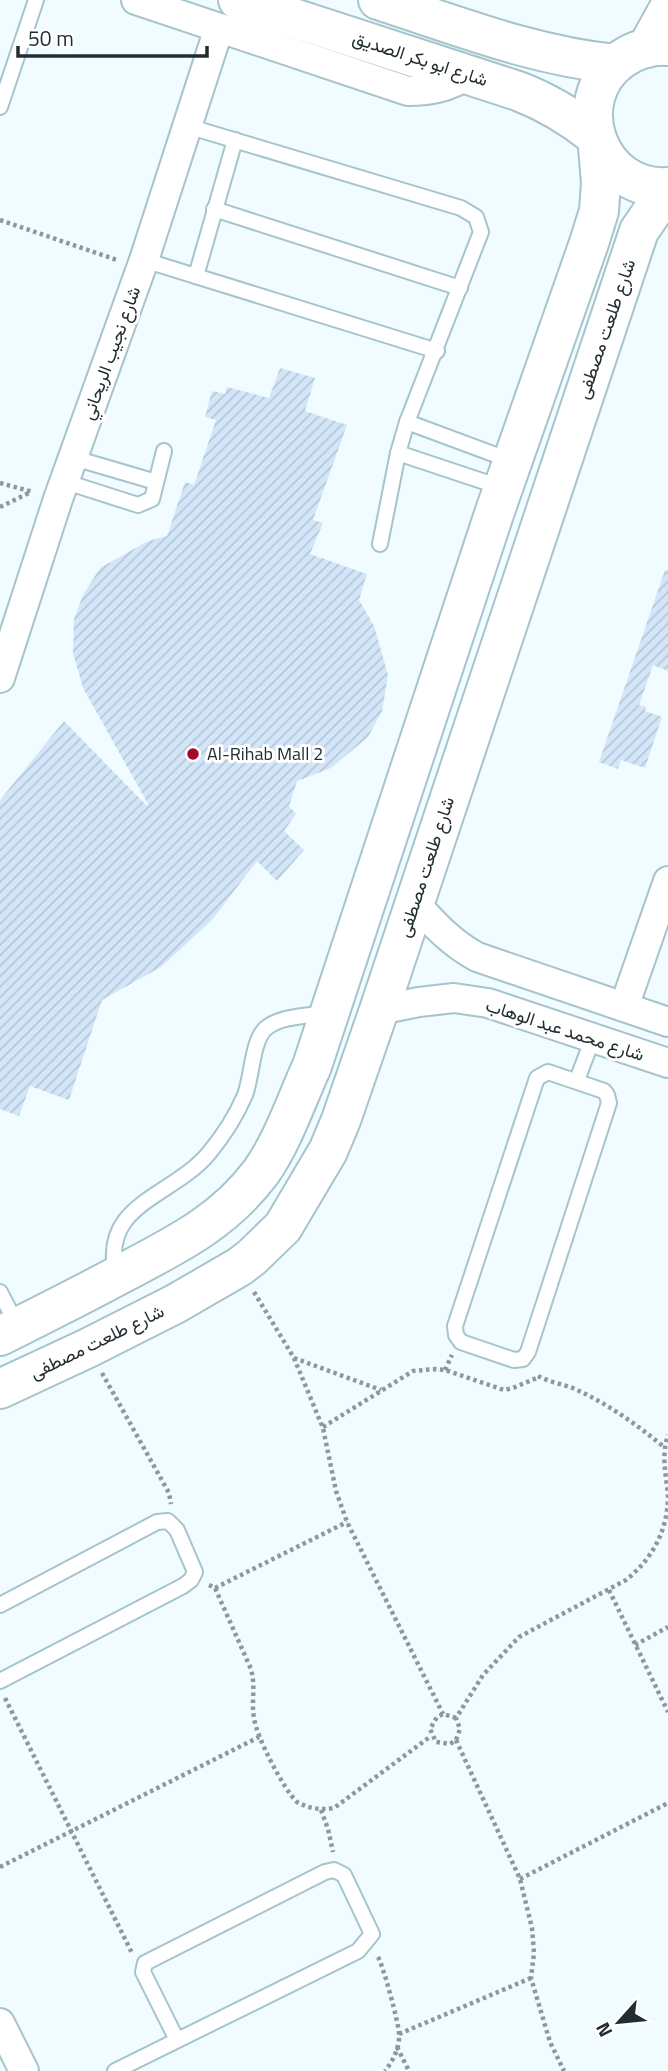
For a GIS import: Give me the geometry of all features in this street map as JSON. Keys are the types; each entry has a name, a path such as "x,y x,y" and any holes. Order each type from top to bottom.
{"street":[{"path":"136,0 229,14"},
{"path":"378,0 530,49 586,61 643,53"},
{"path":"9,1332 182,1243 221,1216 262,1170 289,1119 331,1012 508,475 575,289 599,212 601,183 592,116 594,97 602,79 643,53 668,10"},
{"name":"شارع ابو بكر الصديق","path":"229,14 468,75 546,102 571,117 596,141 609,163 623,176 641,184 668,187"},
{"name":"شارع نجيب الريحاني","path":"0,678 57,482 143,264 187,126 229,14"},
{"name":"شارع طلعت مصطفى","path":"0,1389 175,1304 239,1267 283,1227 328,1151 379,1010 639,231 656,206 668,195"},
{"path":"624,1007 668,881"},
{"path":"414,902 445,936 477,957 668,1022"},
{"name":"شارع محمد عبد الوهاب","path":"379,1010 454,998 488,1003 668,1063"},
{"path":"74,1299 92,1346"},
{"path":"0,2023 24,2071"}],"lane":[{"path":"0,107 36,0"},
{"path":"187,126 461,208 475,217 481,232 407,422 380,544"},
{"path":"197,276 235,140"},
{"path":"214,209 460,288"},
{"path":"143,264 197,276 436,351"},
{"path":"407,422 508,475"},
{"path":"57,482 138,505 152,499 164,451"},
{"path":"398,453 508,475"},
{"path":"57,482 156,482"},
{"path":"117,1277 113,1255 123,1221 140,1204 183,1179 204,1160 221,1139 246,1092 261,1033 275,1023 331,1012"},
{"path":"577,1080 593,1038"},
{"path":"548,1072 577,1080 604,1091 609,1102 528,1352 523,1359 514,1360 461,1342 456,1335 455,1326 537,1078 548,1072"},
{"path":"0,1292 9,1332"},
{"path":"0,1605 157,1522 168,1521 177,1530 195,1572 191,1580 160,1599 0,1681"},
{"path":"115,2071 358,1951 372,1934 344,1875 334,1870 325,1872 145,1963 143,1972 177,2040"}],"path":[{"path":"0,220 143,264"},
{"path":"0,483 57,482"},
{"path":"0,507 57,482"},
{"path":"239,1267 294,1358 323,1428 334,1480 347,1522 443,1714 456,1718"},
{"path":"92,1346 169,1493 171,1509 168,1521"},
{"path":"294,1358 382,1390"},
{"path":"323,1428 413,1371 445,1370 504,1390 538,1377 573,1388 636,1423 664,1447"},
{"path":"456,1718 483,1675 519,1637 626,1580 642,1568 654,1552 667,1514 664,1447 668,1435"},
{"path":"347,1522 215,1588 251,1668 254,1682 253,1712 259,1737 293,1798 308,1808 321,1810 334,1808 432,1736"},
{"path":"609,1590 668,1713"},
{"path":"635,1645 668,1627"},
{"path":"0,1688 126,1946 135,1958 145,1963"},
{"path":"443,1714 432,1722 430,1729 432,1736 443,1744 456,1740 460,1729 456,1718"},
{"path":"0,1867 259,1737"},
{"path":"456,1740 520,1879 533,1928 531,1978 550,2042 564,2071"},
{"path":"520,1879 668,1803"},
{"path":"321,1810 328,1829 334,1870"},
{"path":"366,1943 382,1964 399,2034 394,2060 385,2071"},
{"path":"399,2034 531,1978"},
{"path":"397,2047 410,2071"}],"building":[{"name":"Al-Rihab Mall 2","path":"280,368 315,378 305,411 347,425 313,520 323,523 310,554 367,574 359,600 374,626 388,675 382,711 368,737 331,768 297,781 289,806 296,814 284,831 304,850 277,881 257,861 212,920 161,967 102,1000 69,1100 30,1086 19,1116 0,1109 0,800 64,721 147,806 83,688 73,653 74,619 83,595 100,568 148,541 167,536 185,482 194,485 216,420 205,417 212,391 225,394 227,387 269,398"},
{"path":"665,570 668,571 668,671 653,665 639,705 646,707 645,711 662,717 645,768 621,760 618,769 599,762"}],"place":[{"name":"Al-Rihab Mall 2","path":"193,754"}]}
